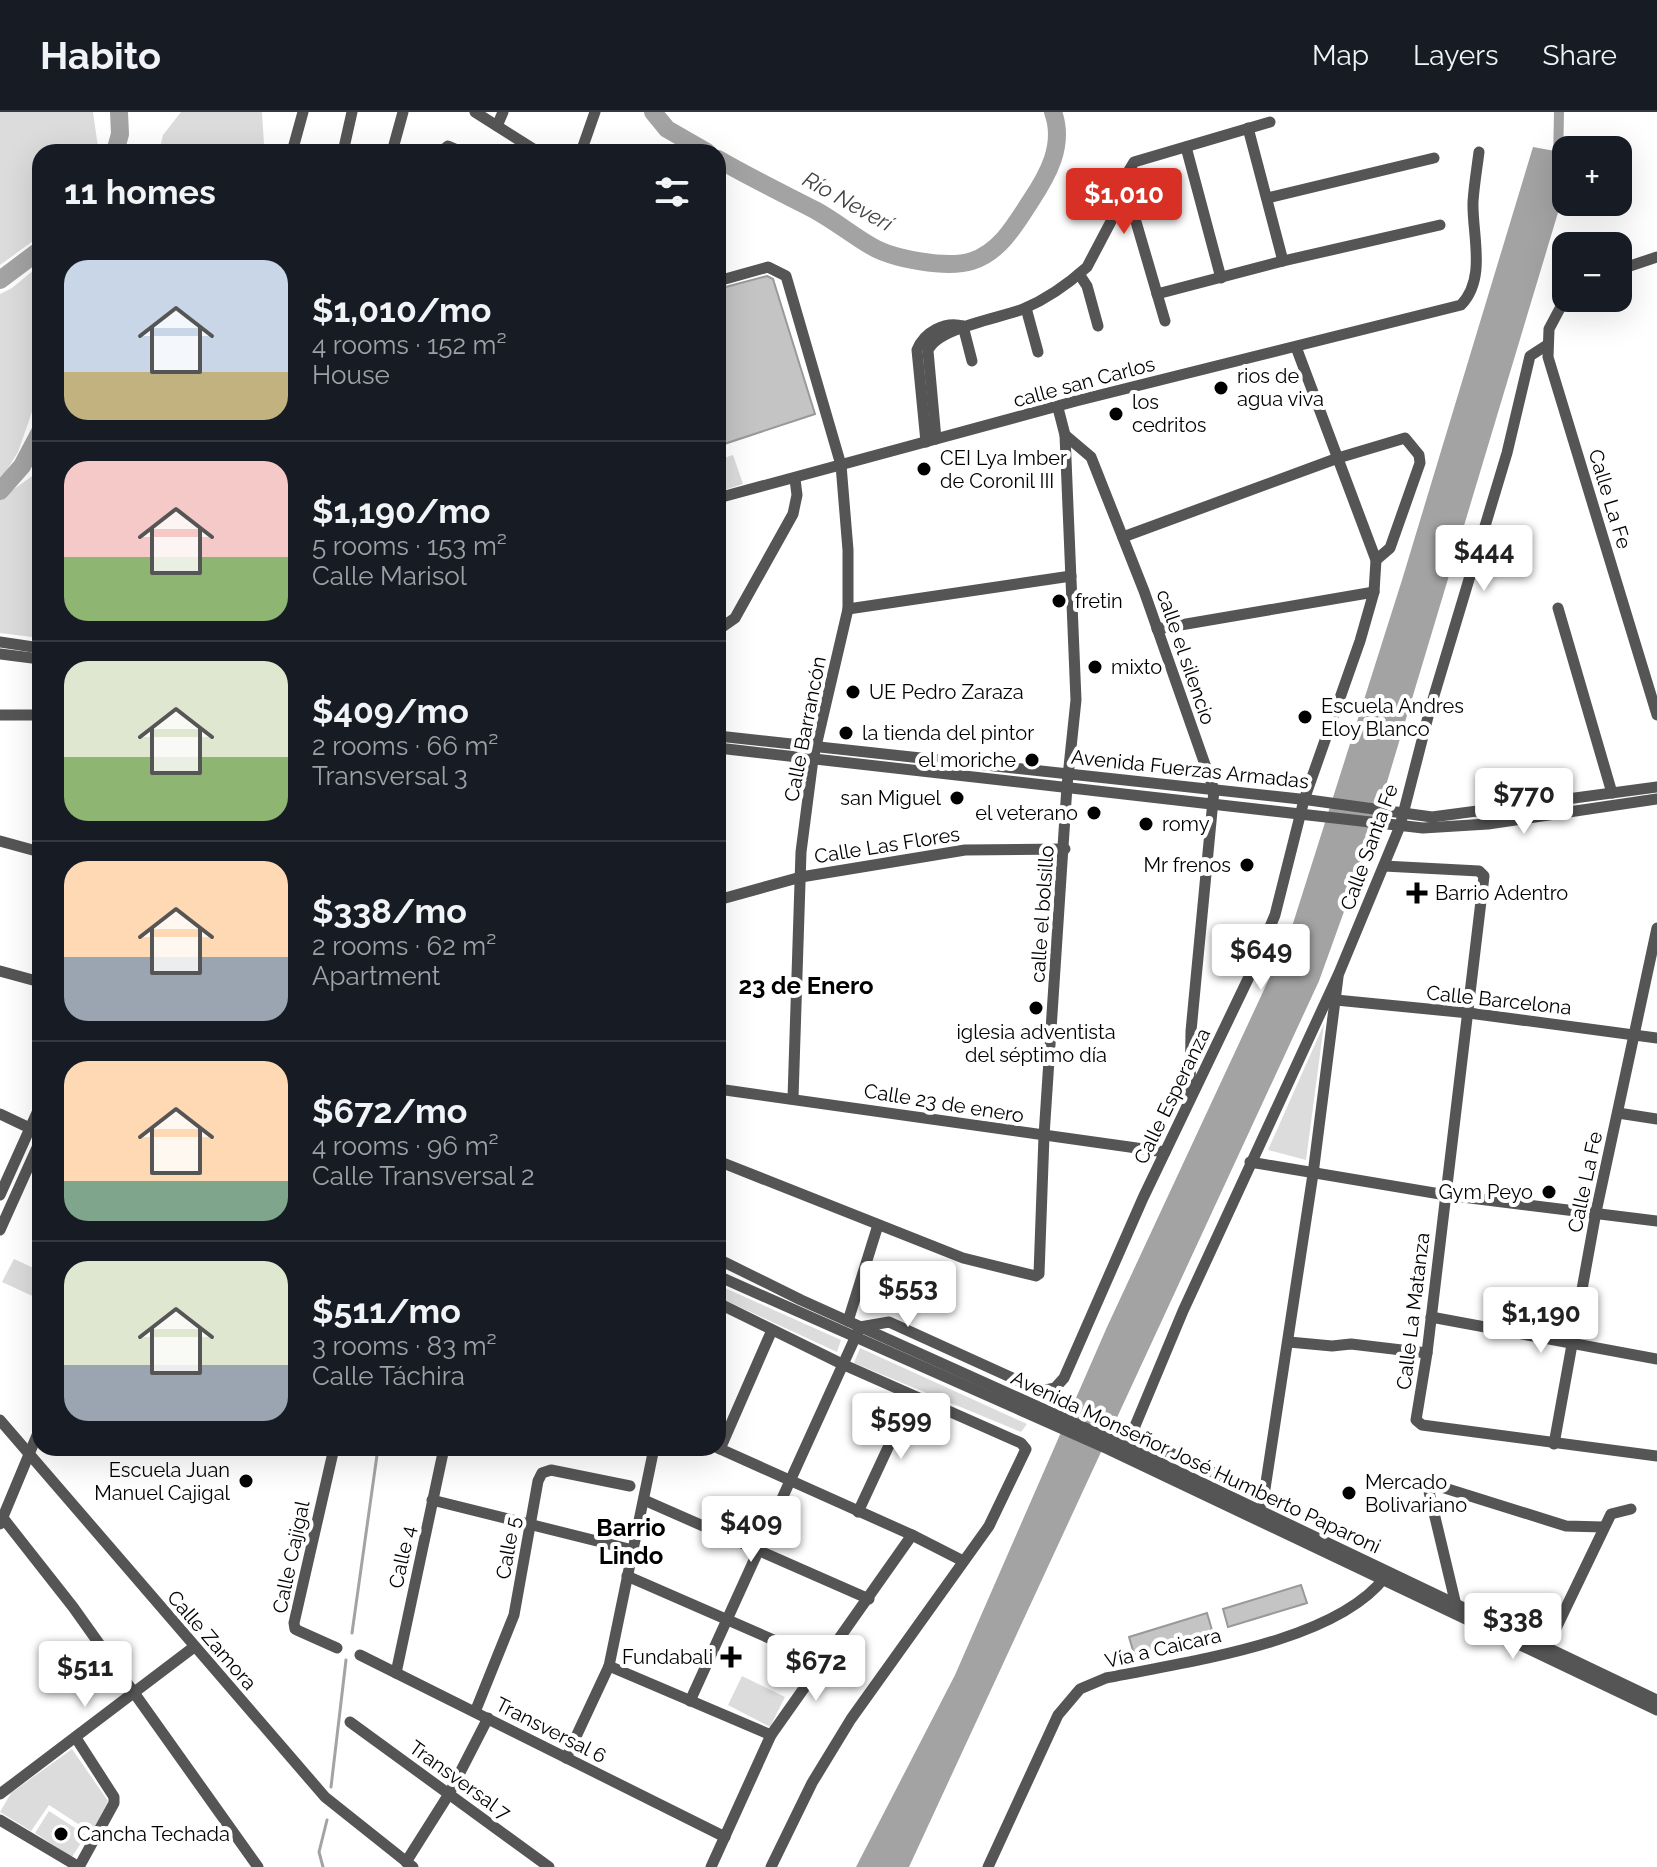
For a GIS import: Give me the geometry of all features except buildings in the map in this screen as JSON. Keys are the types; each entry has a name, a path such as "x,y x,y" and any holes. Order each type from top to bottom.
{"street":[{"path":"294,144 303,112"},
{"path":"345,144 352,112"},
{"path":"394,144 403,112"},
{"path":"475,112 525,144"},
{"path":"497,126 503,112"},
{"path":"584,144 595,112"},
{"path":"1165,321 1127,191 1128,172 1134,162 1270,122"},
{"path":"1248,128 1283,261"},
{"path":"1186,147 1221,278"},
{"name":"calle san Carlos","path":"726,496 1404,317 1461,305 1472,287 1476,258 1473,203 1479,152"},
{"path":"1267,198 1434,158"},
{"path":"931,440 917,350 921,341 928,333 954,323 963,326 1026,308 1061,288 1087,267 1127,191"},
{"path":"1157,294 1440,225"},
{"path":"1632,265 1657,257"},
{"name":"Calle Barrancón","path":"726,279 768,267 786,276 841,465 848,550 848,609 815,753 801,852 793,1098"},
{"path":"1079,274 1087,286 1098,326"},
{"path":"1026,308 1038,352"},
{"path":"1547,345 1556,312"},
{"path":"963,326 972,361"},
{"name":"Calle La Fe","path":"1547,345 1548,357 1657,715"},
{"name":"Calle Santa Fe","path":"1265,1496 1135,1434 1135,1426 1183,1311 1339,973 1384,866 1507,453 1530,356 1547,345"},
{"path":"1157,629 1374,592 1376,560 1296,347"},
{"name":"calle el bolsillo","path":"726,1164 963,1258 1036,1276 1041,1270 1044,1136 1076,700 1065,435 1058,408"},
{"name":"calle el silencio","path":"1065,435 1091,457 1214,790 1191,1031 1189,1101"},
{"path":"1123,537 1400,437 1409,441 1419,455 1420,463 1390,548 1376,560"},
{"path":"726,624 735,618 793,514 797,495 795,479"},
{"path":"848,609 1071,576"},
{"name":"Calle Esperanza","path":"857,1331 889,1322 1041,1391 1055,1388 1064,1378 1275,915 1306,800 1374,592"},
{"path":"1558,608 1612,793"},
{"path":"0,642 32,647"},
{"path":"0,654 32,658"},
{"path":"0,715 32,715"},
{"name":"Avenida Fuerzas Armadas","path":"726,737 815,753"},
{"name":"Avenida Fuerzas Armadas","path":"726,748 815,753 1068,780 1214,790 1401,814 1455,815 1657,787"},
{"name":"Avenida Fuerzas Armadas","path":"1068,780 1215,804 1395,826 1447,828 1657,799"},
{"path":"0,841 32,850"},
{"name":"Calle Las Flores","path":"726,898 801,877 965,850 1065,849"},
{"name":"Calle La Matanza","path":"1384,866 1479,871 1484,876 1418,1423 1657,1456"},
{"name":"Calle La Fe","path":"1554,1444 1596,1212 1657,928"},
{"path":"0,971 32,980"},
{"path":"1261,1512 1289,1342 1339,973"},
{"name":"Calle Barcelona","path":"1336,1000 1469,1013 1657,1038"},
{"name":"Calle 23 de enero","path":"726,1090 1165,1152"},
{"path":"1618,1113 1657,1119"},
{"path":"0,1114 32,1129"},
{"path":"0,1195 32,1136"},
{"path":"0,1230 32,1159"},
{"path":"1250,1162 1446,1195 1657,1221"},
{"path":"848,1321 878,1225"},
{"name":"Avenida Monseñor José Humberto Paparoni","path":"726,1263 848,1321 857,1331"},
{"name":"Avenida Monseñor José Humberto Paparoni","path":"726,1279 857,1331 1261,1512 1385,1577 1456,1605 1657,1700"},
{"path":"726,1307 842,1364 1021,1443 1026,1449 989,1526 851,1719 812,1783 771,1867"},
{"path":"1431,1317 1657,1359"},
{"path":"726,1432 772,1330"},
{"path":"690,1701 857,1331"},
{"path":"1289,1342 1332,1346 1351,1344 1427,1353"},
{"path":"858,1512 912,1396"},
{"name":"Calle Zamora","path":"0,1420 32,1455"},
{"name":"Avenida Monseñor José Humberto Paparoni","path":"1110,1444 1657,1710"},
{"path":"32,1448 1,1522 73,1607 258,1867"},
{"path":"726,1451 963,1561"},
{"name":"Calle Zamora","path":"33,1456 325,1797 409,1864"},
{"name":"Calle Cajigal","path":"332,1456 294,1623 299,1631 337,1648"},
{"name":"Calle 4","path":"396,1673 442,1456"},
{"path":"566,1758 609,1666 652,1456"},
{"name":"Calle 5","path":"475,1712 514,1615 542,1473 551,1470 630,1486"},
{"path":"1456,1605 1429,1492 1435,1485 1566,1526 1603,1527"},
{"path":"432,1500 633,1550"},
{"path":"644,1500 869,1599"},
{"path":"1547,1647 1603,1527 1611,1514 1631,1509"},
{"path":"711,1867 771,1735 912,1535"},
{"path":"627,1576 824,1662"},
{"name":"Vía a Caicara","path":"988,1867 1046,1737 1065,1704 1080,1689 1106,1678 1290,1636 1325,1623 1366,1596 1385,1577"},
{"path":"0,1794 194,1647"},
{"name":"Transversal 6","path":"360,1655 725,1837"},
{"path":"609,1666 771,1735"},
{"path":"409,1864 488,1718"},
{"name":"Transversal 7","path":"350,1722 549,1867"},
{"path":"0,1820 79,1867 114,1803 114,1797 76,1738"}],"shaded area":[{"path":"0,112 93,112 98,144 32,144 32,242 0,265"},
{"path":"181,112 262,112 264,144 161,144 163,135"},
{"path":"1533,147 1552,150 1552,216 1557,216 1369,842 1319,981 909,1867 856,1867 955,1675 1107,1327 1289,936 1402,580"},
{"path":"32,272 32,412 18,452 0,481 0,294"},
{"path":"733,455 743,484 726,489 726,457"},
{"path":"32,476 32,637 0,633 0,499"},
{"path":"1324,1024 1306,1160 1268,1150"},
{"path":"14,1259 32,1267 32,1296 2,1282"},
{"path":"726,1289 841,1340 837,1352 726,1301"},
{"path":"860,1348 1027,1424 1021,1432 854,1363"},
{"path":"742,1676 785,1697 770,1727 728,1705"},
{"path":"72,1749 108,1801 92,1833 49,1805 31,1831 0,1812 11,1793"},
{"name":"Cancha Techada","path":"49,1811 86,1835 72,1857 35,1833"}],"waterway":[{"name":"Río Neverí","path":"117,144 119,112"},
{"name":"Río Neverí","path":"653,112 667,129 693,144"},
{"name":"Río Neverí","path":"726,163 815,210 881,251 920,261 961,263 982,257 999,244 1037,192 1056,148 1053,112"},
{"path":"1559,112 1559,136"},
{"name":"Río Neverí","path":"0,280 32,256"},
{"name":"Río Neverí","path":"0,491 22,466 32,447"},
{"path":"352,1633 377,1456"},
{"path":"331,1787 346,1660"},
{"path":"323,1867 319,1852 327,1820"}],"place":[{"name":"rios de agua viva","path":"1221,388"},
{"name":"los cedritos","path":"1116,414"},
{"name":"CEI Lya Imber de Coronil III","path":"924,469"},
{"name":"fretin","path":"1059,601"},
{"name":"mixto","path":"1095,667"},
{"name":"UE Pedro Zaraza","path":"853,692"},
{"name":"Escuela Andres Eloy Blanco","path":"1305,717"},
{"name":"la tienda del pintor","path":"846,733"},
{"name":"el moriche","path":"1032,760"},
{"name":"san Miguel","path":"957,798"},
{"name":"el veterano","path":"1094,813"},
{"name":"romy","path":"1146,824"},
{"name":"Mr frenos","path":"1247,865"},
{"name":"Barrio Adentro","path":"1417,893"},
{"name":"iglesia adventista del séptimo día","path":"1036,1008"},
{"name":"Gym Peyo","path":"1549,1192"},
{"name":"Escuela Juan Manuel Cajigal","path":"246,1481"},
{"name":"Mercado Bolivariano","path":"1349,1493"},
{"name":"Fundabali","path":"731,1657"},
{"name":"Cancha Techada","path":"61,1834"}],"district":[{"name":"23 de Enero","path":"806,986"},
{"name":"Barrio Lindo","path":"631,1542"}]}
